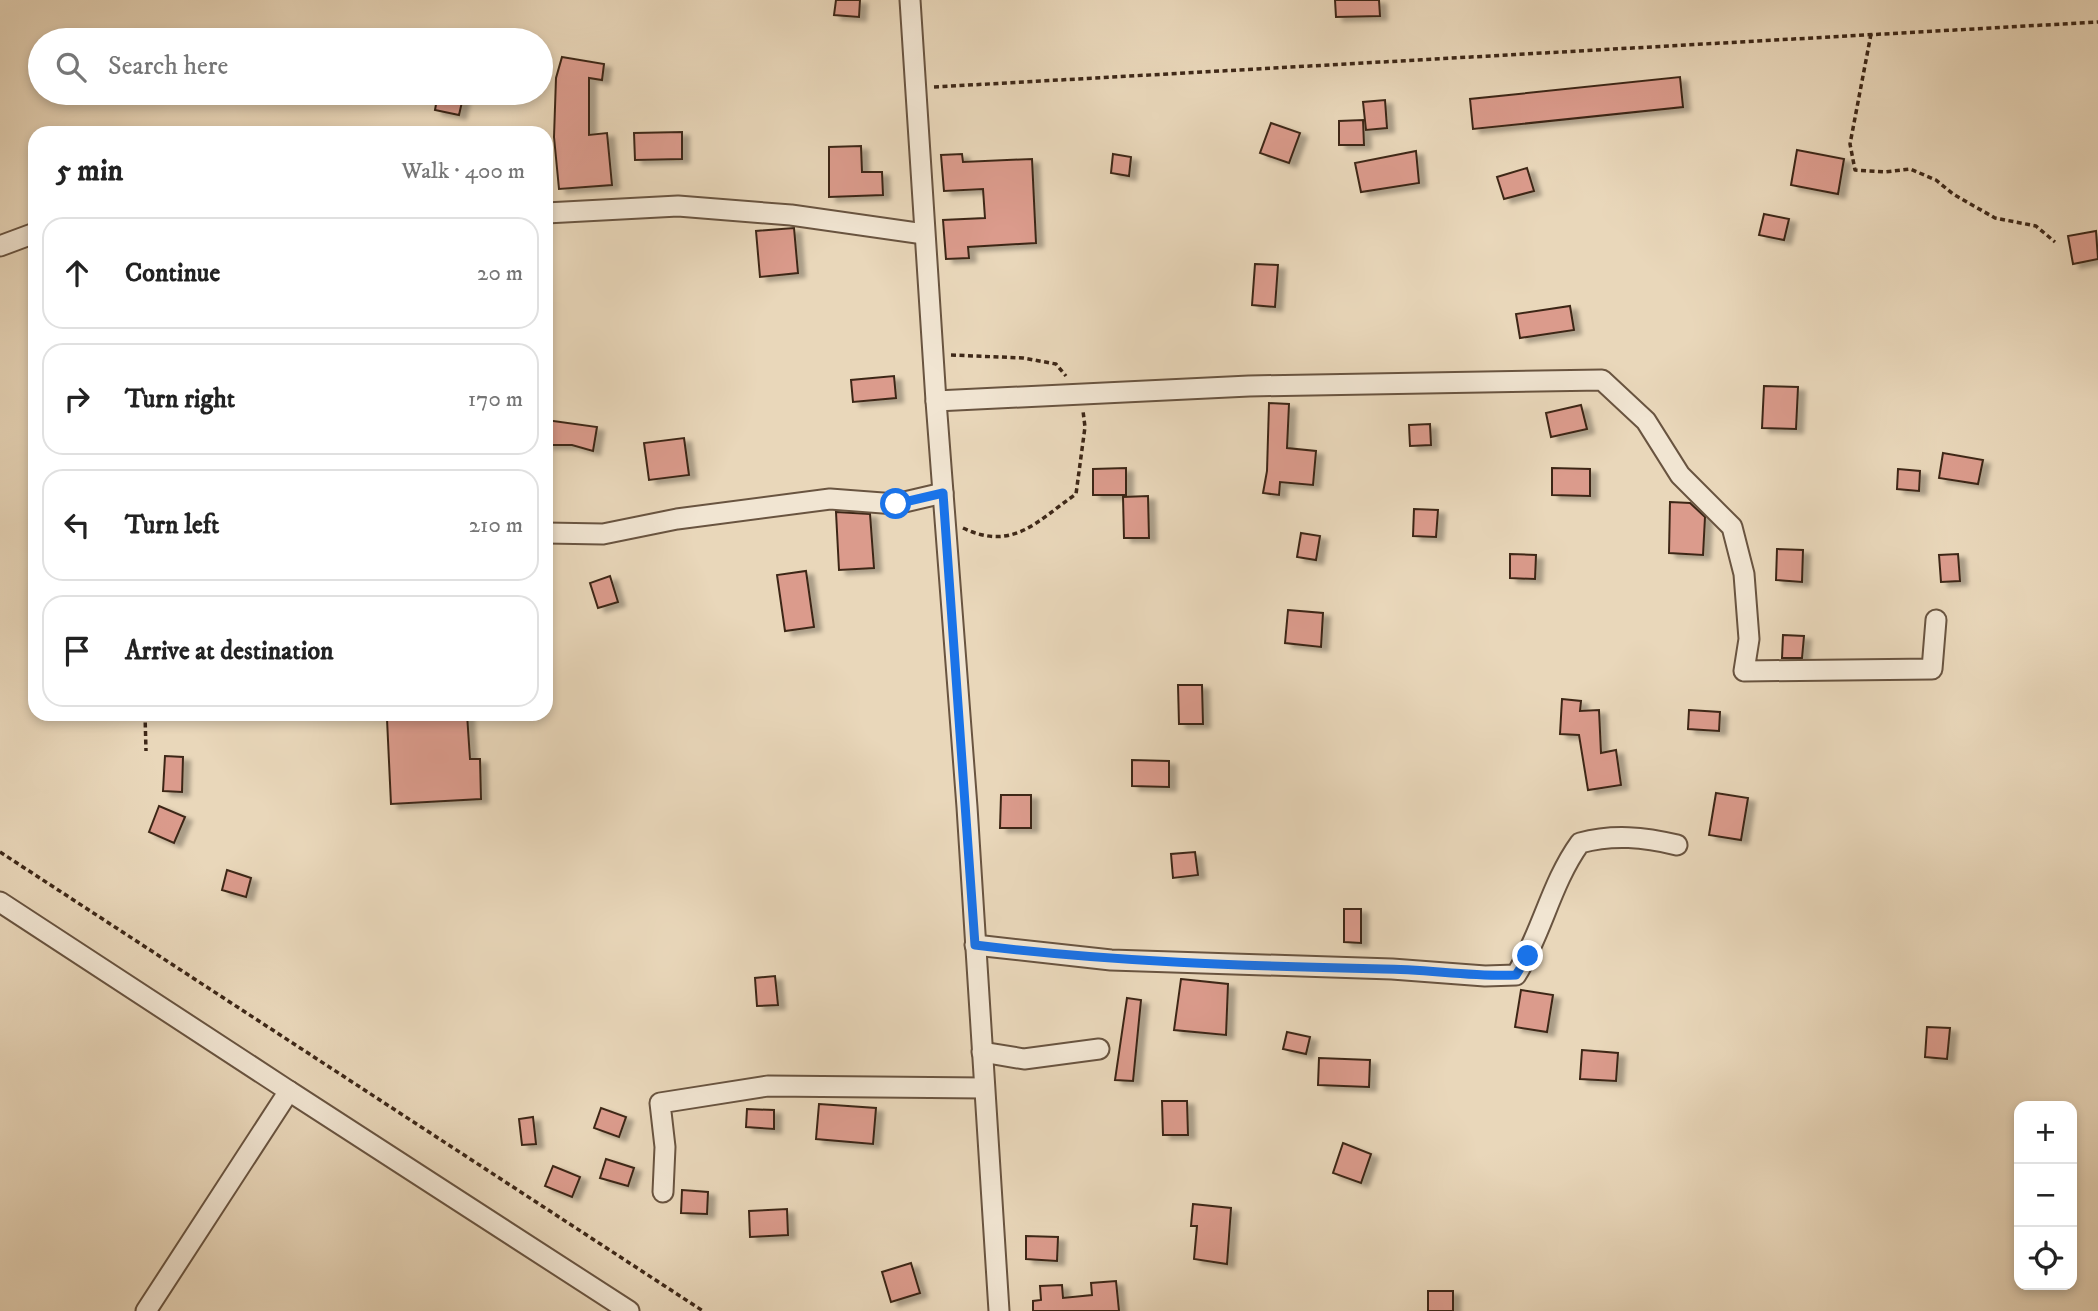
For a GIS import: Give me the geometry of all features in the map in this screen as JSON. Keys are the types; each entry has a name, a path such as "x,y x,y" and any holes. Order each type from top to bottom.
{"street":[{"path":"910,0 999,1311"},
{"path":"553,213 678,206 791,215 925,234"},
{"path":"0,246 28,236"},
{"path":"936,401 1249,386 1602,380 1646,421 1680,475 1732,527 1744,573 1749,639 1744,671 1932,669 1936,620"},
{"path":"553,533 603,534 677,519 830,499 896,504 943,493"},
{"path":"975,945 1111,960 1392,969 1485,976 1516,975 1533,944 1556,885 1580,843 1620,837 1650,839 1677,845"},
{"path":"0,902 629,1311"},
{"path":"982,1052 1024,1059 1099,1049"},
{"path":"663,1192 665,1147 660,1103 768,1086 984,1088"},
{"path":"146,1311 289,1091"}],"path":[{"path":"915,88 2098,22"},
{"path":"1871,34 1850,144 1855,170 1885,172 1910,169 1936,180 1953,194 1995,218 2017,220 2036,226 2055,242"},
{"path":"933,354 1023,358 1056,364 1080,394 1085,427 1076,494 1029,529 1001,538 980,536 945,520"},
{"path":"145,721 146,751"},
{"path":"0,852 704,1311"}],"building":[{"path":"836,0 860,0 859,17 834,15"},
{"path":"1335,0 1379,0 1380,16 1336,17"},
{"path":"562,57 604,64 602,80 589,78 589,135 607,133 612,185 559,189 554,137 556,78"},
{"path":"1680,77 1683,107 1473,129 1470,99"},
{"path":"1385,100 1387,128 1366,130 1363,102"},
{"path":"436,105 461,105 459,115 435,110"},
{"path":"1363,120 1364,145 1339,145 1339,121"},
{"path":"1271,123 1300,133 1289,163 1260,153"},
{"path":"682,132 682,159 635,160 634,133"},
{"path":"861,146 862,172 882,172 883,195 829,197 829,147"},
{"path":"1797,150 1844,159 1838,194 1791,185"},
{"path":"1416,151 1419,183 1361,192 1355,163"},
{"path":"962,154 963,162 1032,159 1036,243 968,247 969,258 946,259 943,220 985,218 983,189 944,191 941,155"},
{"path":"1113,154 1131,157 1129,176 1111,173"},
{"path":"1527,168 1534,191 1504,199 1497,177"},
{"path":"1764,214 1789,219 1784,240 1759,235"},
{"path":"794,228 798,273 760,277 756,231"},
{"path":"2096,231 2098,259 2073,264 2068,236"},
{"path":"1255,264 1278,265 1275,307 1252,305"},
{"path":"1570,306 1574,330 1520,338 1516,314"},
{"path":"894,376 896,398 853,402 851,380"},
{"path":"1764,386 1798,387 1796,429 1762,428"},
{"path":"1269,403 1289,404 1287,448 1316,451 1313,485 1280,482 1279,495 1263,493 1267,471"},
{"path":"1581,405 1587,429 1551,437 1546,413"},
{"path":"553,421 597,427 593,451 572,445 553,445"},
{"path":"1430,424 1431,445 1410,446 1409,425"},
{"path":"684,438 689,475 649,480 644,443"},
{"path":"1943,453 1983,460 1978,484 1939,478"},
{"path":"1126,468 1126,495 1093,495 1093,469"},
{"path":"1552,468 1590,469 1590,496 1552,495"},
{"path":"1898,469 1920,471 1919,491 1897,489"},
{"path":"1148,496 1149,538 1124,538 1123,497"},
{"path":"1670,502 1690,503 1705,517 1703,555 1669,553"},
{"path":"1414,509 1438,510 1436,537 1413,536"},
{"path":"836,512 870,514 874,568 839,570"},
{"path":"1301,533 1320,536 1316,560 1297,557"},
{"path":"1777,549 1803,550 1802,582 1776,580"},
{"path":"1510,554 1536,555 1535,579 1510,578"},
{"path":"1958,554 1960,581 1941,582 1939,555"},
{"path":"806,571 814,627 785,631 777,575"},
{"path":"610,576 618,602 598,608 590,583"},
{"path":"1288,610 1323,613 1321,647 1285,643"},
{"path":"1783,635 1804,636 1802,658 1782,658"},
{"path":"1178,685 1202,685 1203,724 1179,724"},
{"path":"1562,699 1581,701 1580,711 1599,710 1601,753 1616,750 1621,785 1588,790 1579,735 1560,734"},
{"path":"1689,710 1720,712 1719,731 1688,729"},
{"path":"387,721 467,721 470,759 480,759 481,799 391,804"},
{"path":"165,756 183,757 182,792 163,791"},
{"path":"1132,760 1169,761 1169,787 1132,786"},
{"path":"1716,793 1748,798 1741,840 1709,835"},
{"path":"1001,795 1031,795 1031,828 1000,828"},
{"path":"159,806 185,817 174,843 149,832"},
{"path":"1195,852 1198,875 1173,878 1171,854"},
{"path":"227,870 251,878 246,897 222,890"},
{"path":"1344,909 1361,909 1361,943 1344,942"},
{"path":"775,976 778,1005 757,1006 755,978"},
{"path":"1181,979 1228,984 1226,1035 1174,1030"},
{"path":"1521,990 1553,995 1547,1032 1515,1027"},
{"path":"1127,998 1141,1000 1133,1081 1115,1080"},
{"path":"1927,1027 1950,1028 1947,1059 1925,1057"},
{"path":"1287,1032 1310,1037 1306,1054 1283,1049"},
{"path":"1582,1050 1618,1053 1616,1081 1580,1079"},
{"path":"1319,1058 1370,1060 1369,1087 1318,1085"},
{"path":"1162,1101 1187,1101 1188,1135 1163,1135"},
{"path":"819,1104 876,1108 873,1144 816,1139"},
{"path":"601,1108 626,1117 619,1137 594,1128"},
{"path":"747,1109 774,1110 774,1129 746,1127"},
{"path":"533,1117 536,1144 522,1145 519,1119"},
{"path":"1343,1143 1371,1154 1361,1183 1333,1173"},
{"path":"606,1159 634,1168 628,1186 600,1178"},
{"path":"553,1166 580,1177 572,1197 545,1186"},
{"path":"682,1190 708,1192 707,1214 681,1213"},
{"path":"1193,1204 1231,1208 1227,1264 1194,1259 1197,1226 1191,1226"},
{"path":"787,1209 788,1235 750,1237 749,1211"},
{"path":"1026,1236 1058,1237 1057,1261 1026,1259"},
{"path":"911,1263 920,1293 891,1302 882,1272"},
{"path":"1116,1281 1119,1311 1033,1311 1033,1301 1041,1300 1040,1286 1062,1285 1063,1298 1092,1295 1091,1283"},
{"path":"1428,1291 1453,1291 1453,1311 1428,1311"}],"route":[{"path":"896,504 943,493 975,945 1111,960 1392,969 1485,976 1516,975 1528,956"}]}
